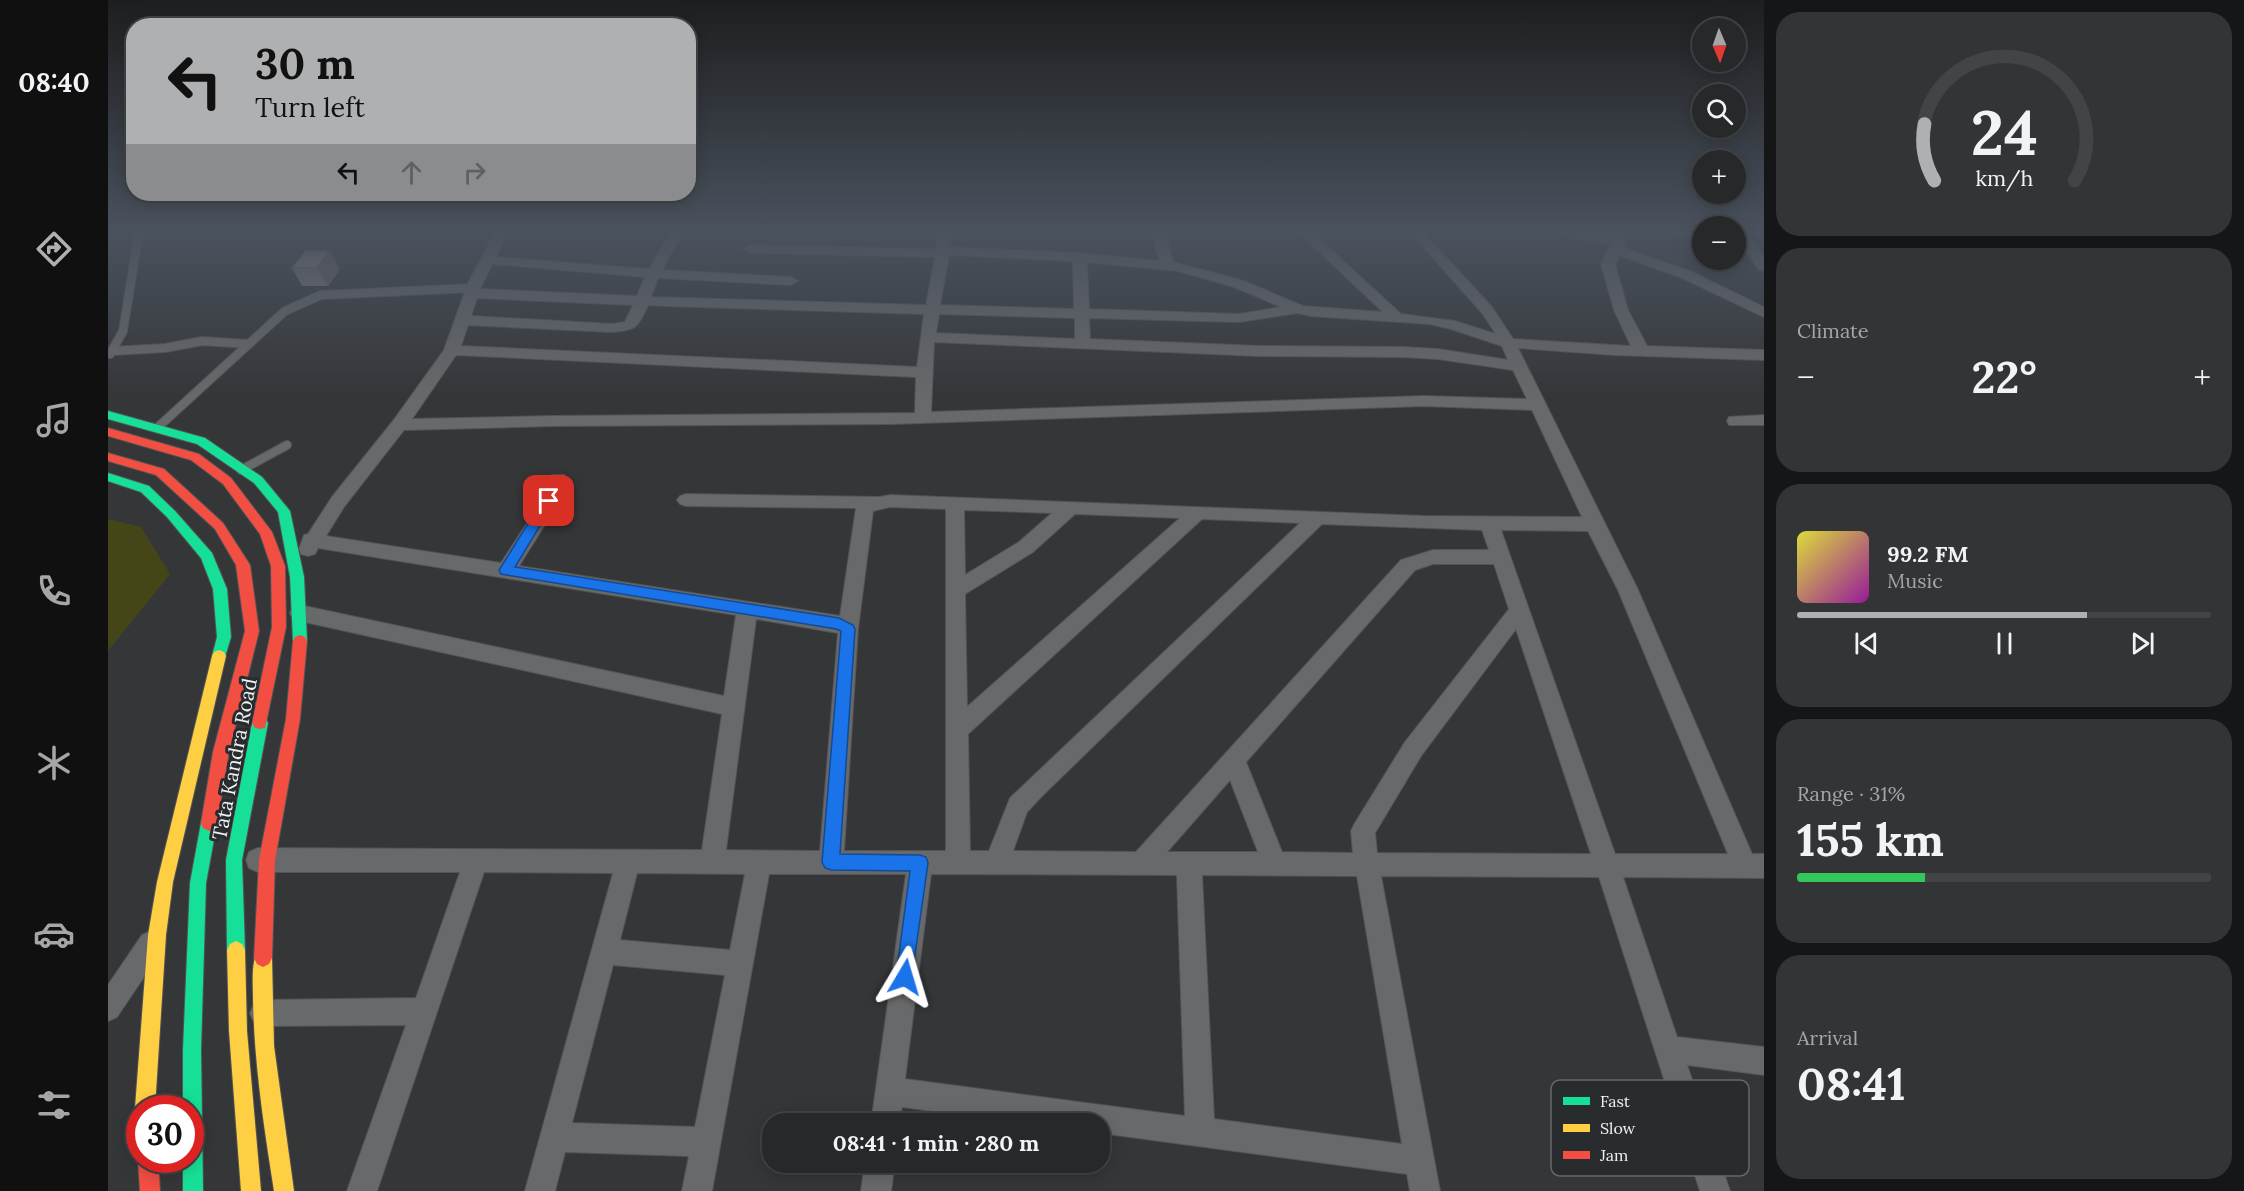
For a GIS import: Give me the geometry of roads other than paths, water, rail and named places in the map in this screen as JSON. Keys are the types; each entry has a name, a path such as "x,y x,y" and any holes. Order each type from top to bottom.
{"main road":[{"path":"108,430 115,416 201,441 258,480 284,511 297,577 300,651 293,718 267,860 262,1013 272,1113 284,1191"},
{"name":"Tata Kandra Road","path":"108,430 195,457 227,481 266,532 278,566 279,627 234,860 238,1030 251,1191"},
{"name":"Tata Kandra Road","path":"108,456 160,472 219,526 243,565 252,631 221,752 198,883 192,1050 193,1191"},
{"path":"108,477 145,489 171,514 207,556 220,589 224,637 165,882 157,935 146,1095"},
{"path":"149,1173 150,1191"}],"street":[{"path":"462,320 624,328 634,321 648,288"},
{"path":"785,306 791,288"},
{"path":"923,418 927,337 937,288"},
{"path":"1081,288 1083,345"},
{"path":"1245,288 1311,312 1396,317 1455,325 1508,343 1764,355"},
{"path":"1364,288 1396,317"},
{"path":"108,1008 157,935 198,883 234,860 1754,866 1629,590 1593,524 1508,343 1487,310 1467,288"},
{"path":"1615,288 1621,310 1641,351"},
{"path":"1712,288 1764,313"},
{"path":"279,627 311,540 399,425 452,350 472,290 643,301 1239,318 1298,309"},
{"path":"927,337 1259,351 1403,352 1519,366"},
{"path":"452,350 924,372"},
{"path":"399,425 552,421 923,418 1424,401 1537,405"},
{"path":"1735,421 1764,420"},
{"path":"506,570 537,523 558,479"},
{"path":"686,500 955,503 1423,523 1593,524"},
{"path":"831,862 848,629 864,511 866,506 876,502"},
{"path":"955,503 958,863"},
{"path":"956,590 1026,547 1071,508"},
{"path":"957,730 1198,512"},
{"path":"997,863 1018,806 1318,517"},
{"path":"1489,523 1607,865 1677,1080"},
{"path":"311,540 747,608 839,624 848,629"},
{"path":"1141,864 1408,565 1433,557 1501,557"},
{"path":"712,862 747,608"},
{"path":"1425,1191 1363,831 1413,749 1519,610"},
{"path":"300,613 733,707"},
{"path":"1234,760 1274,864"},
{"path":"362,1191 476,861"},
{"path":"540,1191 628,862"},
{"path":"698,1191 759,862"},
{"path":"887,1113 920,863"},
{"path":"1189,864 1200,1131"},
{"path":"604,951 740,964"},
{"path":"262,1013 424,1011"},
{"path":"1667,1049 1764,1061"},
{"path":"890,1091 1420,1161"},
{"path":"554,1137 707,1142"},
{"path":"876,1191 878,1173"},
{"path":"1710,1176 1715,1191"}],"lane":[{"path":"110,354 123,331 130,288"},
{"path":"158,428 285,311 321,296 472,290"},
{"path":"110,354 202,341 249,344"},
{"path":"227,481 287,445"}]}
